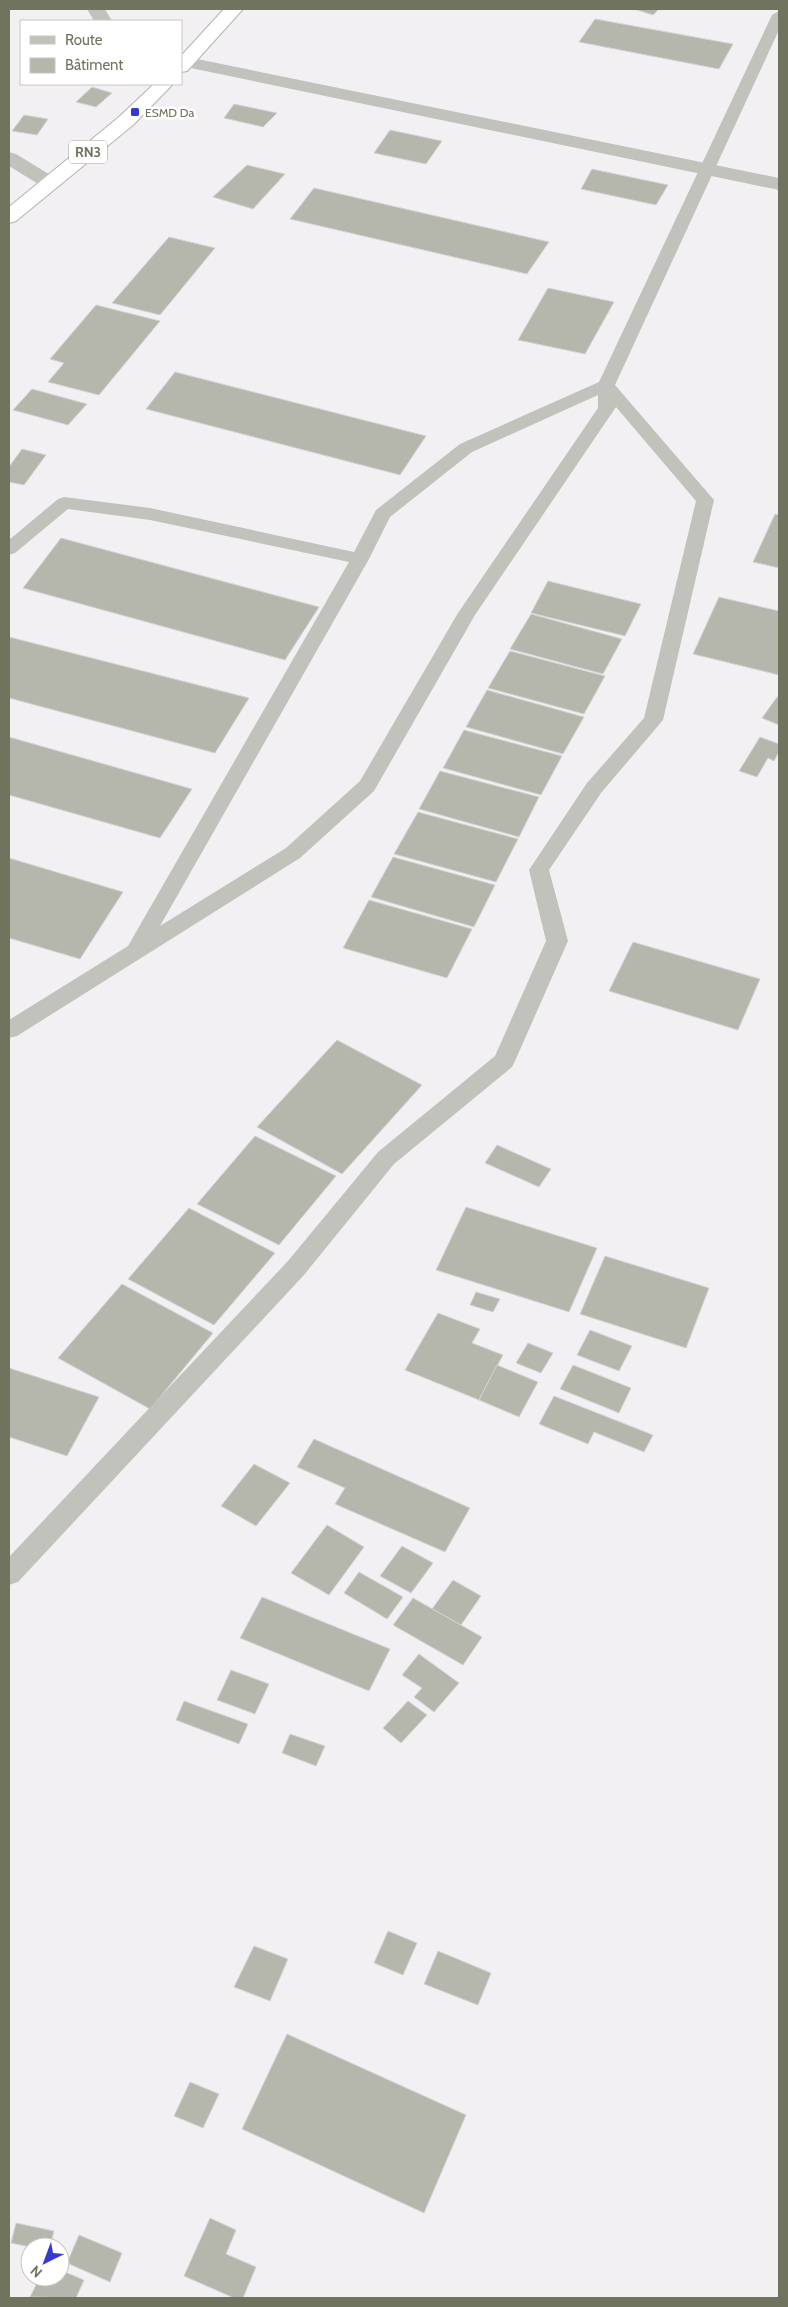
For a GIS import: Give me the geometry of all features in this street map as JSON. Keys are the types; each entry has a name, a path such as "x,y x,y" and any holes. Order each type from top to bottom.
{"highway":[{"path":"183,63 234,9"},
{"name":"RN3","path":"9,217 126,121 163,85"}],"street":[{"path":"96,9 102,20"},
{"path":"183,63 779,184"},
{"path":"9,158 50,183"}],"lane":[{"path":"9,1030 293,853 367,786 467,613 607,408 606,385 779,15"},
{"path":"136,950 360,559 382,514 466,448 606,385"},
{"path":"9,1574 296,1268 386,1158 504,1061 557,941 538,870 594,788 653,720 705,500 606,385"},
{"path":"9,550 64,503 150,514 360,559"}],"building":[{"path":"634,9 659,9 653,15"},
{"path":"595,19 733,44 719,69 579,42"},
{"path":"92,87 112,93 96,107 76,102"},
{"path":"234,104 277,113 263,127 224,118"},
{"path":"24,115 48,119 37,135 12,131"},
{"path":"390,130 442,141 426,164 374,153"},
{"path":"247,165 285,174 253,209 213,197"},
{"path":"592,169 668,185 656,205 581,189"},
{"path":"314,188 549,242 527,274 290,219"},
{"path":"169,237 215,248 160,315 112,303"},
{"path":"548,288 614,302 585,354 518,340"},
{"path":"96,305 160,321 99,395 48,382 64,363 50,359"},
{"path":"175,372 426,436 400,475 146,409"},
{"path":"32,389 87,404 68,425 13,410"},
{"path":"22,449 46,455 24,485 9,482 9,467"},
{"path":"775,514 779,515 779,568 753,562"},
{"path":"61,538 319,607 285,660 23,588"},
{"path":"548,581 641,604 625,636 531,613"},
{"path":"719,597 779,611 779,675 693,654"},
{"path":"531,614 622,639 603,674 510,649"},
{"path":"9,637 249,698 215,753 9,698"},
{"path":"510,651 605,676 584,714 488,688"},
{"path":"487,690 584,717 563,754 466,727"},
{"path":"777,697 779,697 779,725 762,718"},
{"path":"464,730 562,756 541,795 443,768"},
{"path":"9,737 192,789 160,838 9,795"},
{"path":"760,737 779,744 779,752 774,761 768,758 757,777 739,771"},
{"path":"440,771 539,797 519,837 419,809"},
{"path":"418,812 518,839 496,882 394,854"},
{"path":"393,857 495,885 474,927 371,897"},
{"path":"9,858 123,892 80,959 9,938"},
{"path":"369,900 472,929 447,978 343,948"},
{"path":"633,942 760,979 738,1030 609,991"},
{"path":"337,1040 422,1085 342,1174 257,1127"},
{"path":"255,1136 336,1176 279,1245 197,1204"},
{"path":"497,1145 551,1169 539,1187 485,1163"},
{"path":"466,1207 597,1248 569,1312 436,1270"},
{"path":"189,1208 275,1253 214,1325 128,1279"},
{"path":"605,1256 709,1288 686,1348 580,1314"},
{"path":"122,1284 213,1333 150,1409 58,1358"},
{"path":"476,1292 500,1299 493,1312 470,1305"},
{"path":"438,1313 480,1329 472,1343 503,1355 479,1400 405,1370"},
{"path":"590,1330 632,1346 619,1371 577,1355"},
{"path":"528,1343 553,1353 541,1373 516,1363"},
{"path":"497,1365 538,1382 519,1417 479,1400"},
{"path":"573,1365 631,1388 619,1413 560,1389"},
{"path":"9,1368 99,1397 67,1456 9,1437"},
{"path":"554,1396 653,1435 644,1452 594,1432 588,1444 539,1424"},
{"path":"314,1439 470,1508 445,1552 335,1504 345,1488 297,1467"},
{"path":"254,1464 290,1483 256,1526 221,1506"},
{"path":"327,1525 364,1547 329,1595 291,1573"},
{"path":"402,1546 433,1563 411,1593 380,1576"},
{"path":"359,1572 403,1597 387,1619 344,1593"},
{"path":"453,1580 481,1596 461,1625 432,1609"},
{"path":"262,1597 390,1649 369,1691 240,1638"},
{"path":"413,1598 482,1637 463,1665 393,1625"},
{"path":"419,1654 459,1683 434,1712 414,1697 422,1688 402,1675"},
{"path":"231,1670 269,1684 255,1714 217,1700"},
{"path":"184,1701 248,1724 239,1744 176,1720"},
{"path":"408,1701 427,1715 401,1743 383,1728"},
{"path":"290,1734 325,1746 316,1766 282,1753"},
{"path":"388,1931 417,1943 403,1975 374,1963"},
{"path":"254,1946 288,1959 270,2001 234,1987"},
{"path":"438,1951 491,1973 478,2005 424,1984"},
{"path":"287,2034 466,2115 424,2213 242,2129"},
{"path":"190,2082 219,2094 203,2128 174,2116"},
{"path":"210,2218 236,2230 226,2254 256,2267 243,2298 234,2298 184,2276"},
{"path":"16,2223 54,2231 52,2237 20,2237 20,2245 11,2243"},
{"path":"79,2235 122,2253 110,2282 70,2264 70,2256"},
{"path":"70,2274 84,2280 76,2298 30,2297 35,2287 70,2287"}],"place":[{"name":"ESMD Da","path":"135,112"}]}
